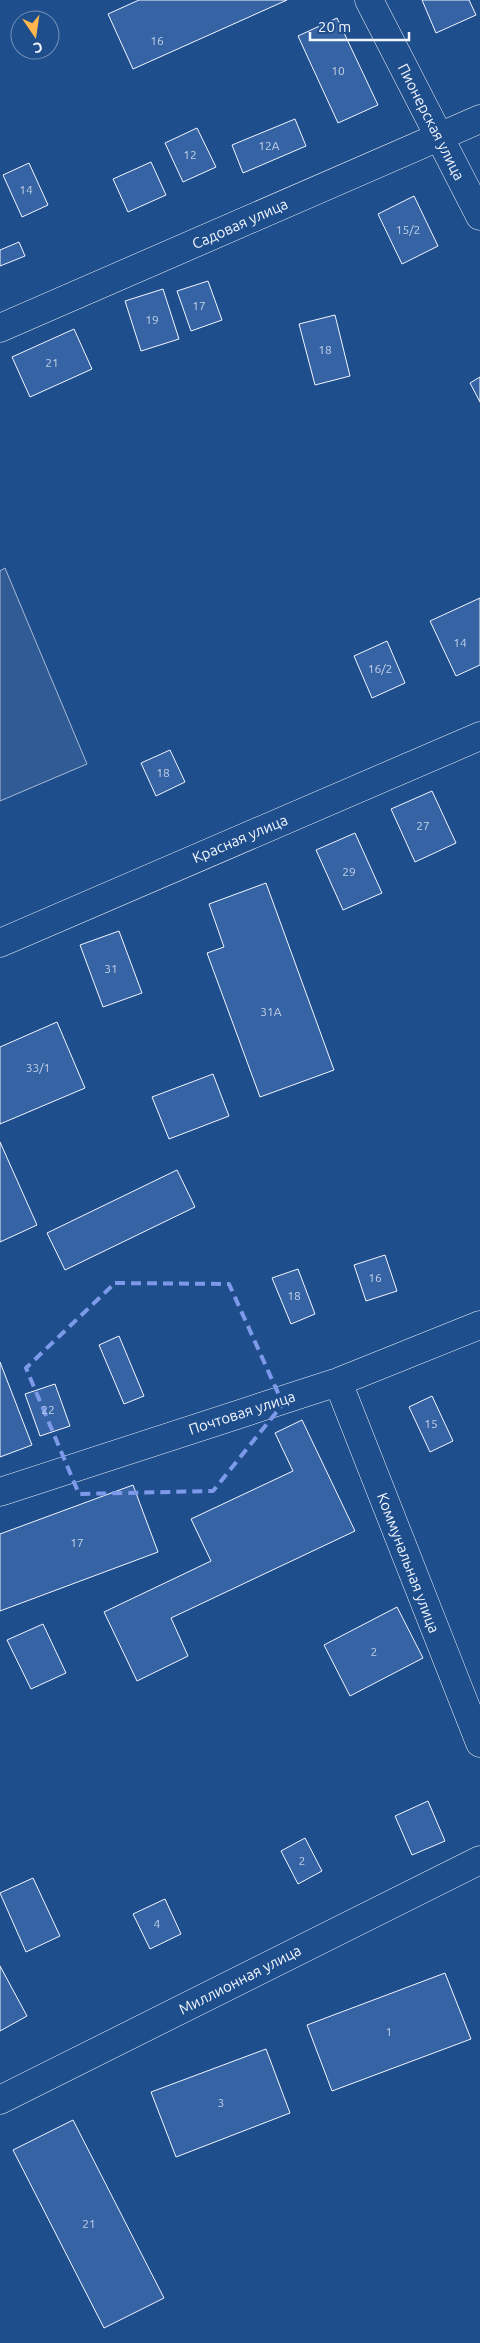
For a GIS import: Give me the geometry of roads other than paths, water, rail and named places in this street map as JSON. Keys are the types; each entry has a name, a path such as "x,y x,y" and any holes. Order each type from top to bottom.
{"street":[{"name":"Пионерская улица","path":"369,0 480,216"},
{"name":"Садовая улица","path":"0,328 480,119"},
{"name":"Красная улица","path":"0,943 480,736"},
{"name":"Почтовая улица","path":"0,1492 338,1382 480,1325"},
{"name":"Коммунальная улица","path":"338,1382 480,1743"},
{"name":"Миллионная улица","path":"0,2100 480,1860"}]}
